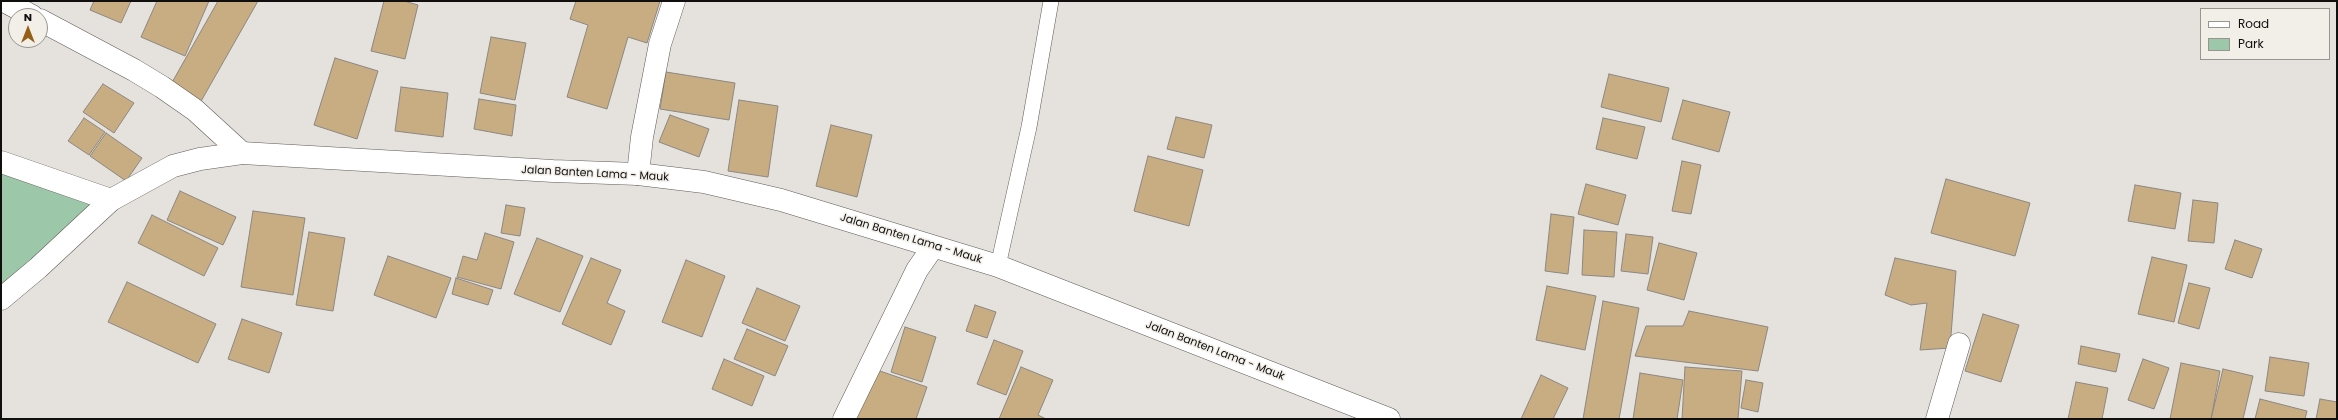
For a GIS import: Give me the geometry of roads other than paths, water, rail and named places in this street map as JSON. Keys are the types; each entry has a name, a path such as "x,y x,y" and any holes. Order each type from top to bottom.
{"main road":[{"path":"4,1 17,8"},
{"path":"638,174 642,137 660,44 674,1"},
{"path":"48,24 134,70 162,87 195,110 242,153"},
{"name":"Jalan Banten Lama - Mauk","path":"1,299 38,268 111,200 173,166 200,159 242,153 522,170 638,174 704,182 780,200 998,266 1389,419"},
{"path":"1,162 111,200"},
{"path":"844,419 917,270 933,246"},
{"path":"1938,419 1958,344"}],"lane":[{"path":"998,266 1029,127 1051,1"}]}
